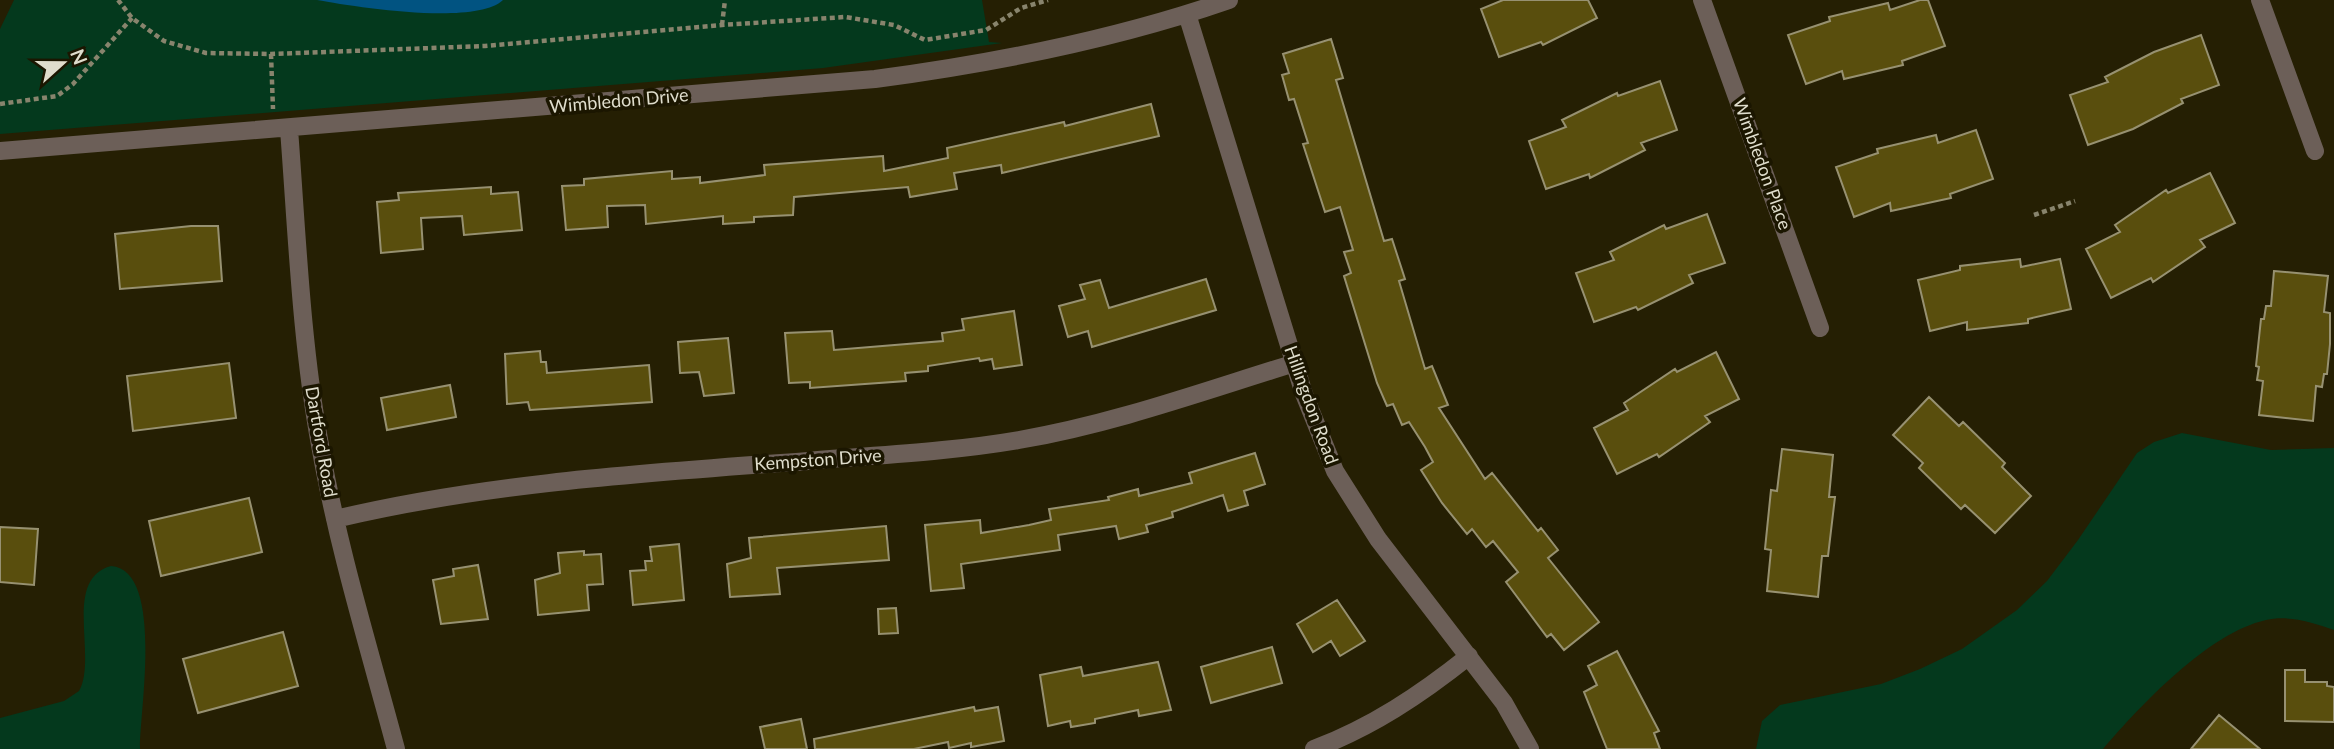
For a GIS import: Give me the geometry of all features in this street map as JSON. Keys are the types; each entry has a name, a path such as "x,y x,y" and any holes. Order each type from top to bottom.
{"street":[{"name":"Wimbledon Drive","path":"0,151 809,86 937,71 1073,45 1229,0"},
{"name":"Wimbledon Place","path":"1702,0 1820,328"},
{"path":"2260,0 2315,151"},
{"name":"Hillingdon Road","path":"1187,14 1294,363 1320,436 1348,494 1378,539 1512,714 1530,749"},
{"name":"Dartford Road","path":"282,129 310,383 335,519 396,749"},
{"name":"Kempston Drive","path":"335,519 438,496 532,483 902,453 1018,440 1117,418 1294,363"},
{"path":"1314,749 1385,716 1469,656"}],"path":[{"path":"118,0 132,18 164,41 206,53 271,54 471,47 845,17 894,25 925,40 986,30 1021,8 1048,0"},
{"path":"722,25 725,0"},
{"path":"0,104 57,96 73,84 132,18"},
{"path":"271,54 282,129"},
{"path":"2035,215 2075,201"}],"green space":[{"path":"14,0 982,0 989,42 1002,43 823,68 0,134 0,29"},
{"path":"2182,433 2271,450 2334,448 2334,630 2283,618 2244,627 2221,639 2177,673 2136,712 2103,749 1756,749 1762,721 1780,705 1881,684 1920,669 1962,649 2017,610 2047,581 2137,453 2154,442"},
{"path":"111,566 128,574 138,592 144,617 145,677 140,749 0,749 0,718 64,701 79,691 84,677 84,603 88,586 96,574"}],"water":[{"path":"317,0 503,0 489,8 442,13 385,10"}],"building":[{"path":"1503,0 1588,0 1597,18 1543,45 1541,42 1499,57 1481,9"},
{"path":"1928,0 1945,46 1902,61 1903,65 1844,79 1842,71 1806,84 1788,35 1830,21 1829,17 1888,3 1890,10"},
{"path":"2201,35 2219,85 2181,99 2183,103 2133,129 2088,145 2070,95 2108,82 2105,77 2154,52"},
{"path":"1331,39 1343,78 1336,80 1384,241 1392,239 1405,279 1399,281 1425,369 1432,366 1448,405 1439,408 1485,479 1492,473 1538,531 1541,528 1558,550 1548,558 1599,622 1564,650 1551,634 1547,637 1506,582 1518,572 1493,541 1486,547 1472,529 1467,534 1442,503 1421,470 1433,462 1425,447 1409,422 1402,425 1393,404 1387,406 1377,383 1344,276 1351,273 1344,252 1353,250 1340,207 1325,212 1303,144 1308,143 1294,99 1289,100 1282,75 1289,73 1283,54"},
{"path":"1660,81 1677,130 1641,143 1645,150 1590,178 1589,174 1546,189 1529,141 1566,127 1562,120 1617,93 1618,96"},
{"path":"1151,104 1159,136 1002,173 1001,165 954,173 957,189 910,197 908,187 794,197 793,215 754,217 754,222 723,224 723,216 646,224 645,205 607,206 608,227 566,230 562,186 584,185 584,179 672,171 672,179 700,177 700,183 765,175 764,165 883,156 884,171 948,158 947,148 1064,122 1065,126"},
{"path":"1976,130 1993,179 1950,194 1951,198 1891,211 1890,203 1854,217 1836,167 1878,153 1877,149 1936,135 1938,143"},
{"path":"2210,173 2235,223 2200,240 2205,247 2153,282 2151,278 2111,298 2086,249 2120,232 2115,225 2166,190 2168,193"},
{"path":"491,187 491,194 518,192 522,230 464,235 462,216 421,218 423,249 381,253 377,202 399,200 398,193"},
{"path":"1707,214 1725,263 1689,275 1693,283 1638,310 1636,307 1594,322 1576,273 1614,260 1610,252 1664,225 1666,229"},
{"path":"218,226 222,281 120,289 115,234"},
{"path":"2020,259 2021,267 2060,259 2071,309 2028,319 2028,323 1967,330 1967,322 1930,331 1918,280 1960,270 1960,266"},
{"path":"2274,271 2328,276 2324,312 2330,313 2327,374 2324,374 2322,387 2316,386 2313,421 2259,415 2263,381 2257,380 2259,367 2256,366 2261,319 2264,319 2266,306 2271,306"},
{"path":"1206,279 1216,310 1092,347 1088,331 1068,337 1059,306 1085,299 1080,285 1100,280 1109,308"},
{"path":"1014,311 1022,365 994,369 992,359 980,361 979,358 928,366 928,371 905,373 906,381 810,388 810,382 789,383 785,333 832,331 834,350 943,341 942,333 964,330 962,319"},
{"path":"728,338 734,393 704,396 699,372 680,373 678,342"},
{"path":"540,351 541,362 546,362 547,373 649,365 652,402 530,410 528,402 507,404 505,354"},
{"path":"1716,352 1739,399 1705,416 1710,422 1659,457 1657,454 1617,474 1594,428 1628,410 1624,403 1675,369 1677,372"},
{"path":"229,363 236,418 133,431 127,376"},
{"path":"450,385 456,417 387,430 381,398"},
{"path":"1929,397 1959,426 1963,422 2005,463 2002,467 2031,496 1995,533 1965,505 1961,509 1919,468 1923,463 1893,435"},
{"path":"1782,449 1833,455 1829,497 1835,497 1828,556 1822,556 1818,597 1767,591 1771,550 1765,549 1771,490 1777,491"},
{"path":"1255,453 1265,484 1244,491 1248,505 1228,511 1223,495 1172,512 1173,517 1146,525 1148,532 1119,539 1116,526 1058,535 1060,550 961,564 964,588 931,591 925,525 980,520 981,533 1029,525 1051,520 1049,509 1109,500 1108,497 1138,489 1139,496 1192,483 1189,473"},
{"path":"249,498 262,552 161,576 149,521"},
{"path":"886,526 889,560 777,568 780,594 730,597 727,564 751,558 749,538"},
{"path":"0,527 38,529 34,585 0,582"},
{"path":"679,544 684,600 633,605 630,571 646,570 645,561 652,561 650,547"},
{"path":"584,551 584,555 601,554 603,584 587,585 589,610 538,615 535,580 560,573 558,553"},
{"path":"478,565 488,619 441,624 433,580 454,576 453,569"},
{"path":"1337,600 1365,641 1340,656 1331,641 1313,652 1297,624"},
{"path":"896,608 898,633 879,634 878,609"},
{"path":"283,632 298,686 198,713 183,659"},
{"path":"1272,647 1282,683 1211,703 1201,667"},
{"path":"1617,651 1659,731 1654,733 1660,749 1607,749 1584,692 1597,685 1588,666"},
{"path":"1158,662 1171,710 1139,716 1138,710 1095,719 1095,723 1071,727 1070,721 1048,726 1040,675 1081,667 1083,676"},
{"path":"2285,670 2305,670 2305,682 2327,682 2327,686 2334,687 2334,722 2285,721"},
{"path":"974,707 975,711 998,707 1004,741 971,747 971,743 949,748 948,742 914,749 815,749 814,739"},
{"path":"2219,715 2260,749 2191,749"},
{"path":"801,719 807,749 765,749 760,727"}]}
